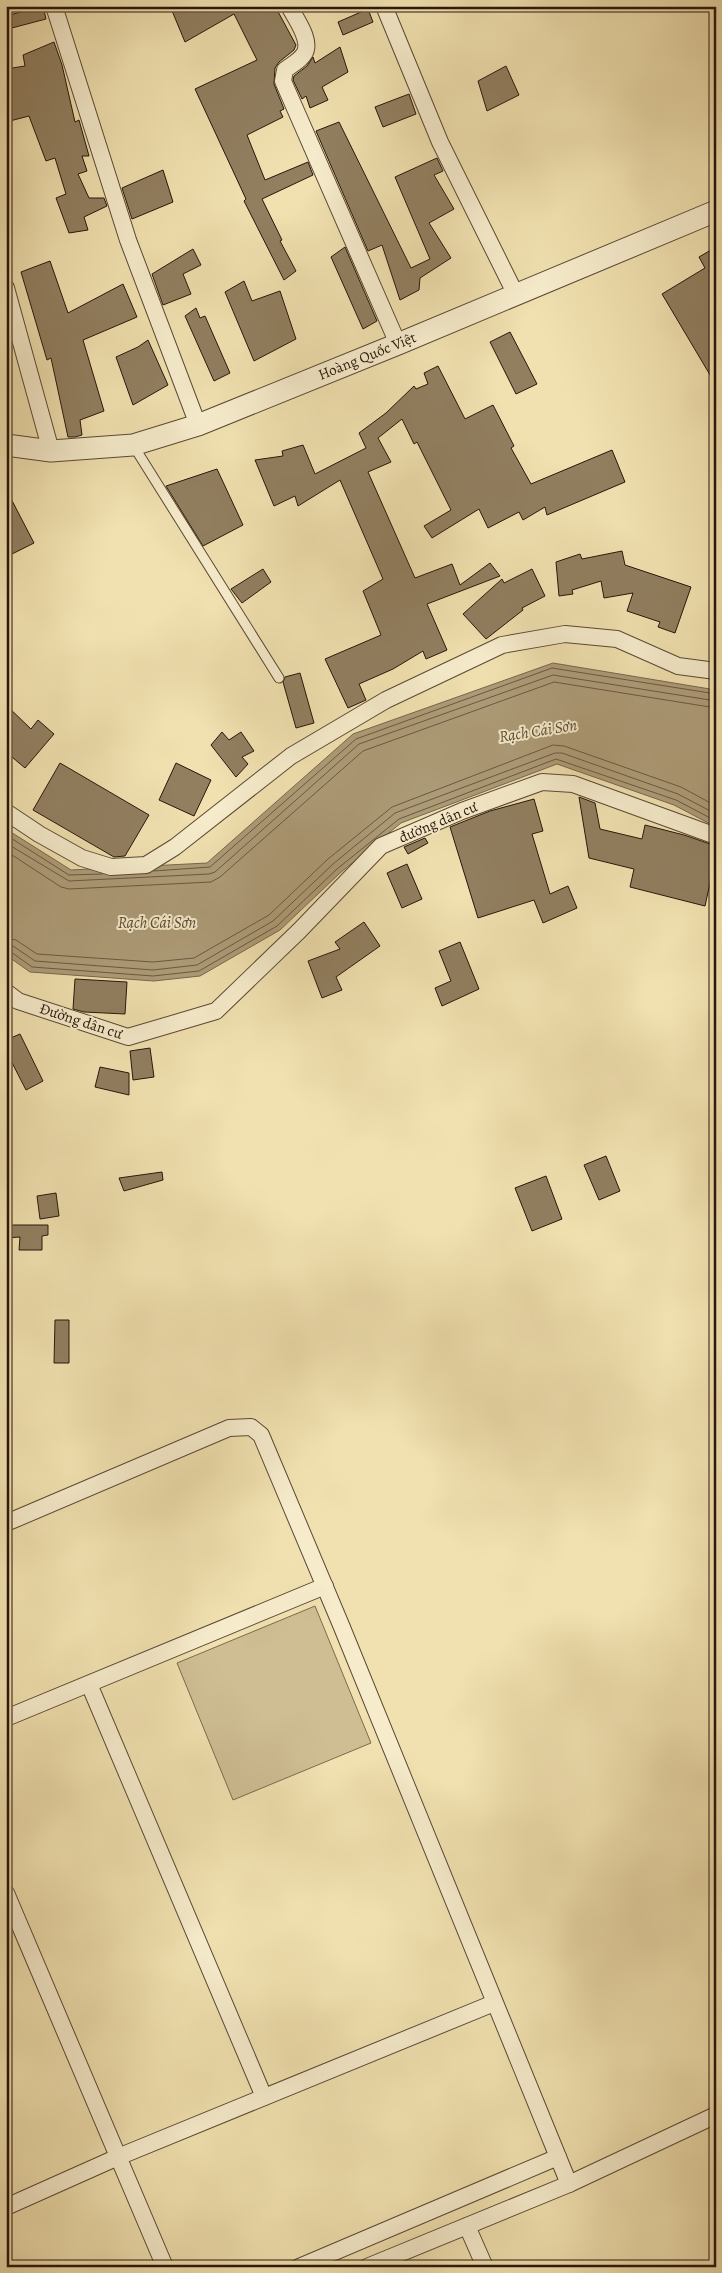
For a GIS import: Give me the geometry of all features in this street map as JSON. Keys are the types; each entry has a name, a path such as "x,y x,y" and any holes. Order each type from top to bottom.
{"street":[{"path":"54,6 128,240 198,425"},
{"path":"289,6 305,38 307,48 302,57 285,70 283,81 398,344"},
{"path":"384,6 440,142 515,293"},
{"name":"Hoàng Quốc Việt","path":"6,445 51,451 133,445 198,425 398,344 515,293 716,211"},
{"path":"6,288 51,451"},
{"path":"6,812 39,834 82,858 111,866 146,865 175,847 291,756 386,700 502,645 565,634 617,639 678,666 716,671"},
{"name":"đường dân cư","path":"216,1011 299,931 381,846 462,811 542,782 573,784 716,836"},
{"name":"Đường dân cư","path":"6,992 18,1001 128,1037 216,1011"},
{"path":"6,1523 229,1428 252,1428 261,1435 325,1586 569,2184"},
{"path":"6,1718 325,1586"},
{"path":"90,1684 264,2097"},
{"path":"6,1894 164,2267"},
{"path":"6,2207 118,2157 494,2003"},
{"path":"367,2267 569,2184 716,2116"},
{"path":"298,2267 558,2157"},
{"path":"467,2226 485,2267"}],"lane":[{"path":"133,445 279,678"}],"shaded area":[{"path":"315,1606 371,1743 233,1800 177,1663"}],"water":[{"name":"Rạch Cái Sơn","path":"553,663 716,690 716,827 674,805 557,764 401,823 340,873 280,930 200,976 154,981 30,972 6,955 6,829 71,870 207,863 353,734"}],"building":[{"path":"43,6 46,19 8,29 6,16"},
{"path":"170,6 275,6 296,45 294,50 279,62 275,68 274,84 284,109 280,111 283,117 247,135 265,180 308,162 313,175 262,199 282,240 280,241 296,271 284,280 244,201 246,199 195,89 257,60 234,14 185,42"},
{"path":"368,9 373,22 343,35 338,22"},
{"path":"54,42 62,65 75,122 79,120 89,156 82,156 87,171 78,174 89,198 104,198 107,206 84,217 88,230 69,233 56,198 66,194 55,158 46,161 29,116 6,122 6,69 25,66 23,55"},
{"path":"340,47 348,72 322,87 328,100 310,108 306,96 302,99 293,80 294,76 307,66 313,57 315,63"},
{"path":"506,66 519,95 487,111 478,81"},
{"path":"409,94 416,114 383,127 375,107"},
{"path":"339,122 411,268 430,259 395,177 437,158 443,171 434,175 454,209 429,223 451,258 420,278 419,290 400,300 382,245 368,251 316,131"},
{"path":"163,170 173,202 132,219 122,188"},
{"path":"345,247 377,321 363,329 331,257"},
{"path":"716,247 716,385 662,294 705,268 699,257"},
{"path":"193,249 201,265 183,274 191,294 163,305 152,274"},
{"path":"50,261 68,313 123,284 137,317 83,340 104,411 80,420 82,435 75,437 68,437 51,358 47,360 21,272"},
{"path":"244,281 252,301 280,291 296,339 254,361 225,292"},
{"path":"196,308 200,318 205,316 230,373 214,381 185,316"},
{"path":"510,332 537,384 516,394 490,342"},
{"path":"148,340 168,385 133,405 116,357"},
{"path":"438,366 465,419 493,405 514,446 511,448 531,484 612,450 625,482 547,515 545,507 523,520 519,512 488,528 479,509 432,538 424,526 451,510 417,442 414,444 402,419 378,438 391,462 368,472 415,578 452,564 460,585 490,563 500,576 427,604 447,650 426,659 423,651 393,669 359,684 366,700 348,708 325,659 381,635 363,591 383,579 340,480 298,506 295,496 274,506 255,460 283,456 282,451 303,445 315,474 366,448 359,433 386,413 414,386 416,389 428,384 424,373"},
{"path":"217,469 243,525 203,546 166,486"},
{"path":"6,489 34,543 6,557"},
{"path":"622,551 625,565 691,587 675,633 658,627 660,622 627,611 633,593 604,598 601,581 572,590 573,594 559,596 556,562 580,554 582,559"},
{"path":"263,569 271,582 242,603 231,589"},
{"path":"532,569 545,596 522,608 523,610 486,639 463,614 502,579 504,583"},
{"path":"300,673 314,723 296,728 283,682 285,677"},
{"path":"6,705 31,729 38,720 54,734 25,768 6,752"},
{"path":"222,732 229,740 241,732 254,751 242,757 248,764 236,777 211,745"},
{"path":"60,763 149,815 125,856 114,857 33,810"},
{"path":"176,763 211,780 194,816 159,800"},
{"path":"579,797 595,803 600,829 642,839 645,825 716,846 716,875 712,874 705,906 630,887 634,869 589,858"},
{"path":"534,799 543,831 532,834 550,894 568,886 577,908 543,923 534,900 478,918 450,827 490,811"},
{"path":"425,838 428,843 408,854 404,847"},
{"path":"407,864 422,899 402,908 387,873"},
{"path":"364,922 380,946 336,977 342,990 322,998 308,961 340,949 335,942"},
{"path":"460,942 479,989 442,1006 435,988 451,981 439,951"},
{"path":"75,979 127,982 125,1014 84,1012 73,1009"},
{"path":"20,1034 43,1081 26,1090 6,1051 6,1040"},
{"path":"150,1048 154,1077 133,1080 130,1051"},
{"path":"100,1067 129,1073 129,1095 95,1087"},
{"path":"606,1156 620,1191 599,1200 584,1165"},
{"path":"162,1172 163,1180 124,1191 119,1178"},
{"path":"546,1176 562,1219 532,1231 515,1188"},
{"path":"56,1193 59,1216 40,1219 37,1196"},
{"path":"6,1225 48,1225 48,1235 42,1236 42,1250 19,1250 20,1237 6,1238"},
{"path":"55,1320 69,1320 69,1363 54,1363"}]}
